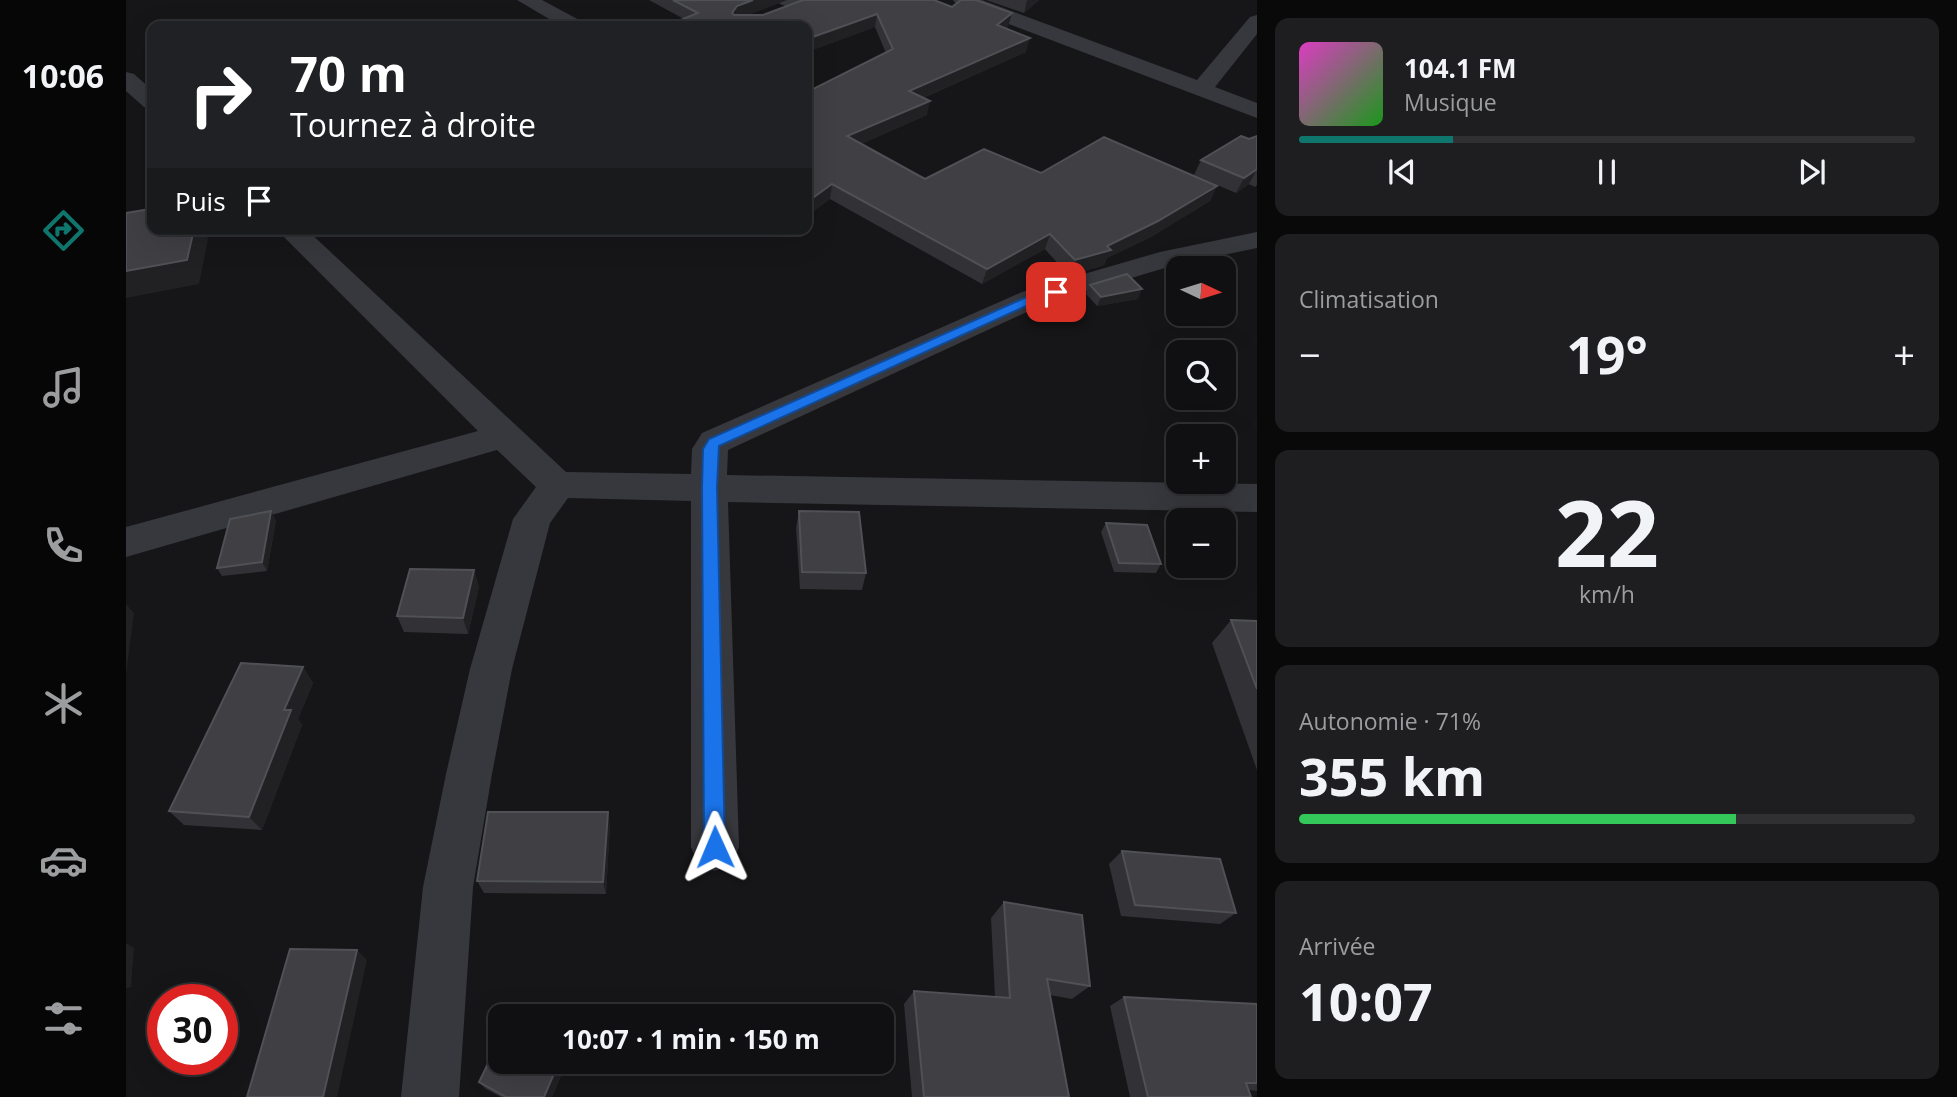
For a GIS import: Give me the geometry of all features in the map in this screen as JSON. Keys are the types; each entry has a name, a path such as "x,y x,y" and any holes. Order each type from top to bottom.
{"street":[{"path":"527,0 567,21"},
{"path":"963,0 1051,30 1257,111"},
{"path":"1202,89 1257,21"},
{"path":"126,79 147,98"},
{"path":"296,235 542,473 558,485 1257,498"},
{"path":"715,847 710,449 720,438 1033,298 1170,258 1257,240"},
{"path":"126,541 505,436"},
{"path":"430,1097 449,887 491,669 532,519 558,485"}],"building":[{"path":"673,0 753,0 737,6 732,13 763,15 803,0 934,0 952,7 961,0 976,0 1012,13 997,25 1030,38 909,91 930,101 847,136 925,179 984,149 1041,173 1104,137 1217,186 1158,221 1107,246 1111,250 1075,260 1050,234 987,269 832,184 812,198 812,90 893,49 877,14 812,37 812,21 678,21 698,13"},
{"path":"1241,136 1249,139 1257,136 1257,169 1244,178 1201,160"},
{"path":"147,210 147,235 193,235 187,260 126,271 126,213"},
{"path":"1127,274 1142,289 1101,297 1090,285"},
{"path":"271,511 262,562 217,568 230,519"},
{"path":"799,511 859,512 866,573 802,572"},
{"path":"1106,523 1147,525 1161,564 1119,563"},
{"path":"410,569 474,570 463,618 397,616"},
{"path":"1231,620 1257,621 1257,689"},
{"path":"241,663 303,667 284,710 291,710 249,817 169,811"},
{"path":"488,812 608,812 603,882 477,881"},
{"path":"1122,851 1220,859 1236,913 1135,905"},
{"path":"1004,902 1082,915 1090,986 1047,979 1069,1097 924,1097 914,991 1010,998"},
{"path":"290,949 357,950 323,1097 247,1097"},
{"path":"1124,997 1257,1004 1257,1083 1246,1083 1251,1097 1148,1097"},
{"path":"488,1064 488,1074 554,1074 544,1097 506,1097 479,1082"}],"route":[{"path":"715,847 709,487 710,449 714,442 1033,298 1056,292"}]}
